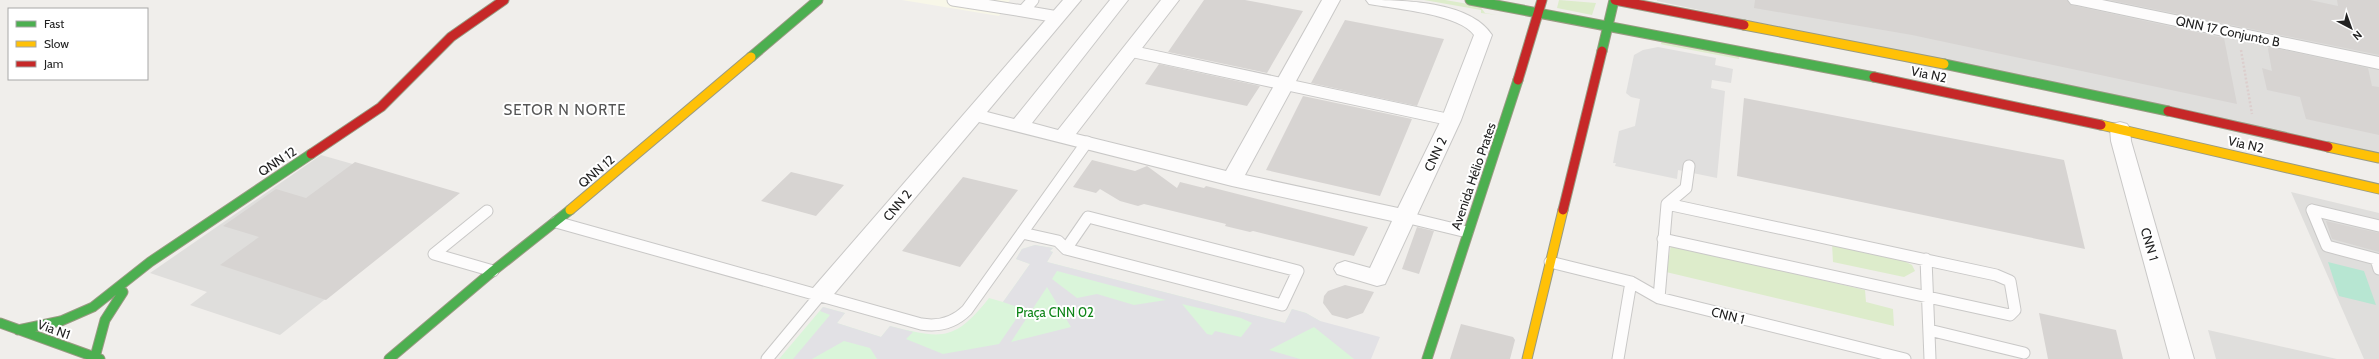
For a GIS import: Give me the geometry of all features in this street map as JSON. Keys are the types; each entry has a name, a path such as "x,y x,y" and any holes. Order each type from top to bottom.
{"main road":[{"name":"QNN 12","path":"18,330 61,321 93,307 150,262 381,107 451,37 504,0"},
{"name":"QNN 12","path":"389,359 493,271 556,222 818,0"},
{"name":"Via N2","path":"1470,0 1610,24 1854,72 2124,120 2130,124 2172,140 2379,189"},
{"name":"Avenida Hélio Prates","path":"1427,359 1467,232 1509,109 1542,0"},
{"name":"Via N2","path":"1615,0 2053,85 2255,129 2379,159"},
{"path":"1527,359 1615,0"},
{"path":"1854,72 1930,81 2092,114"},
{"path":"2053,85 2093,100 2099,106"},
{"path":"2124,120 2143,111 2265,139 2379,159"},
{"name":"QNN 12","path":"96,358 105,320 121,294 150,262"},
{"name":"Via N1","path":"0,323 96,358"}],"street":[{"name":"CNN 2","path":"821,294 1072,0"},
{"path":"1019,126 1119,0"},
{"path":"1064,136 1170,0"},
{"path":"1232,179 1331,0"},
{"name":"CNN 2","path":"1345,270 1377,278 1451,120 1484,35 1482,30 1463,18 1375,0"},
{"name":"QNN 17 Conjunto B","path":"2078,0 2379,63"},
{"path":"974,115 1064,136 1232,179 1405,217"},
{"name":"CNN 1","path":"2124,120 2121,141 2182,359"}],"lane":[{"path":"953,0 1058,16"},
{"path":"1023,10 1033,0"},
{"path":"1130,51 1451,120"},
{"path":"556,222 821,294 929,326 946,324 962,316 967,310 1087,142"},
{"path":"1659,298 1667,204 1686,188 1689,166"},
{"path":"1663,239 2010,315 2015,310 2010,281 2004,278 1926,259 1667,204"},
{"path":"2379,226 2312,210 2327,246 2376,259 2379,269"},
{"path":"487,211 434,254 493,271"},
{"path":"1022,233 1058,241 1066,249 1282,305 1298,271 1088,217 1066,249"},
{"path":"1405,217 1467,232"},
{"path":"1926,259 1926,297 1930,359"},
{"name":"CNN 1","path":"1550,262 1631,282 1659,298 1905,359"},
{"path":"1618,359 1631,282"},
{"path":"767,359 821,294"},
{"path":"1929,330 2024,353"}],"path":[{"path":"2238,33 2255,129"}],"shaded area":[{"path":"902,0 1010,0 999,16"},
{"path":"2379,0 2379,154 1657,1"},
{"path":"1658,47 1716,58 1715,65 1733,69 1731,83 1712,80 1711,88 1725,91 1717,178 1678,170 1677,179 1615,166 1616,163 1613,163 1619,131 1635,126 1640,99 1631,97 1626,93 1634,55 1643,50"},
{"path":"321,155 458,194 280,335 190,305 207,292 150,273"},
{"path":"2291,192 2379,213 2379,359 2364,359"},
{"name":"Praça CNN 02","path":"1035,245 1053,248 1050,251 1053,252 1047,262 1285,323 1292,309 1306,313 1320,321 1380,337 1371,359 1354,359 1314,327 1269,350 1300,359 877,359 870,348 844,341 812,359 793,359 830,315 820,311 823,307 845,313 837,323 881,337 890,326 913,332 906,339 943,354 999,344 1023,309 1003,302 1030,264 1016,259 1022,249","holes":["1057,271 1166,300 1134,305 1097,294 1077,298 1052,279","1047,287 1071,327 1011,342","1182,304 1241,318 1252,323 1241,337 1215,331 1212,335 1207,334"]},
{"path":"2208,330 2337,359 2216,359"}],"green space":[{"path":"1424,0 1445,0 1480,6 1485,13 1497,15 1481,13 1481,10"},
{"path":"1559,0 1596,3 1592,15 1557,8"},
{"path":"1662,39 1740,55 1739,59 1665,45 1661,44"},
{"path":"1832,243 1904,261 1912,265 1915,271 1904,277 1833,262"},
{"name":"Praça CNN 02","path":"1035,245 1053,248 1050,251 1053,252 1047,262 1285,323 1292,309 1306,313 1320,321 1371,359 779,359 823,307 845,313 837,323 881,337 890,326 922,333 935,334 956,330 966,323 989,298 1003,302 1030,264 1016,259 1022,249"},
{"path":"1671,245 1865,290 1866,302 1893,309 1894,326 1666,272"},
{"path":"2328,262 2364,271 2376,305 2339,296"}],"building":[{"path":"1204,0 1245,0 1303,11 1267,73 1168,52"},
{"path":"1755,0 2067,0 2071,5 2224,38 2237,104 1912,35 1754,8"},
{"path":"2109,0 2310,0 2338,6 2337,0 2379,0 2379,55"},
{"path":"1345,20 1444,39 1417,106 1311,83"},
{"path":"2269,47 2368,68 2372,86 2379,87 2379,135 2306,119 2300,97 2267,90 2262,68 2272,71 2268,49"},
{"path":"1159,64 1260,86 1247,106 1145,84"},
{"path":"1303,96 1412,119 1380,196 1266,170"},
{"path":"1744,98 2064,160 2085,249 1737,176"},
{"path":"1092,160 1135,171 1147,166 1177,188 1180,182 1204,188 1206,186 1368,227 1354,256 1253,231 1250,232 1225,226 1226,224 1144,204 1138,206 1120,201 1100,189 1096,193 1073,187"},
{"path":"355,162 460,193 326,300 220,265 259,237 223,226 276,189 306,198"},
{"path":"791,172 844,185 816,216 761,201"},
{"path":"963,177 1018,190 960,267 902,251"},
{"path":"2326,221 2379,233 2379,252 2332,239"},
{"path":"1417,227 1434,231 1419,274 1402,269"},
{"path":"1345,285 1374,292 1363,313 1347,319 1332,315 1323,303 1324,296 1328,291"},
{"path":"2039,313 2116,330 2123,359 2048,359"},
{"path":"1461,324 1513,337 1515,340 1510,359 1450,359"}],"traffic: fast":[{"path":"751,57 818,0"},
{"path":"1470,0 1874,77"},
{"path":"1602,51 1614,0"},
{"path":"1944,64 2168,111"},
{"path":"1427,359 1518,80"},
{"path":"18,330 61,321 93,307 150,262 311,154"},
{"path":"389,359 493,271 570,210"},
{"path":"95,357 105,320 123,292"},
{"path":"0,323 100,359"}],"traffic: slow":[{"path":"1744,25 1944,64"},
{"path":"570,210 751,57"},
{"path":"2101,125 2379,189"},
{"path":"2328,147 2379,158"},
{"path":"1527,359 1563,210"}],"traffic: jam":[{"path":"311,154 381,107 451,37 504,0"},
{"path":"1518,80 1542,0"},
{"path":"1615,0 1744,25"},
{"path":"1563,210 1602,51"},
{"path":"1874,77 2101,125"},
{"path":"2168,111 2328,147"}],"district":[{"name":"SETOR N NORTE","path":"565,110"}]}
